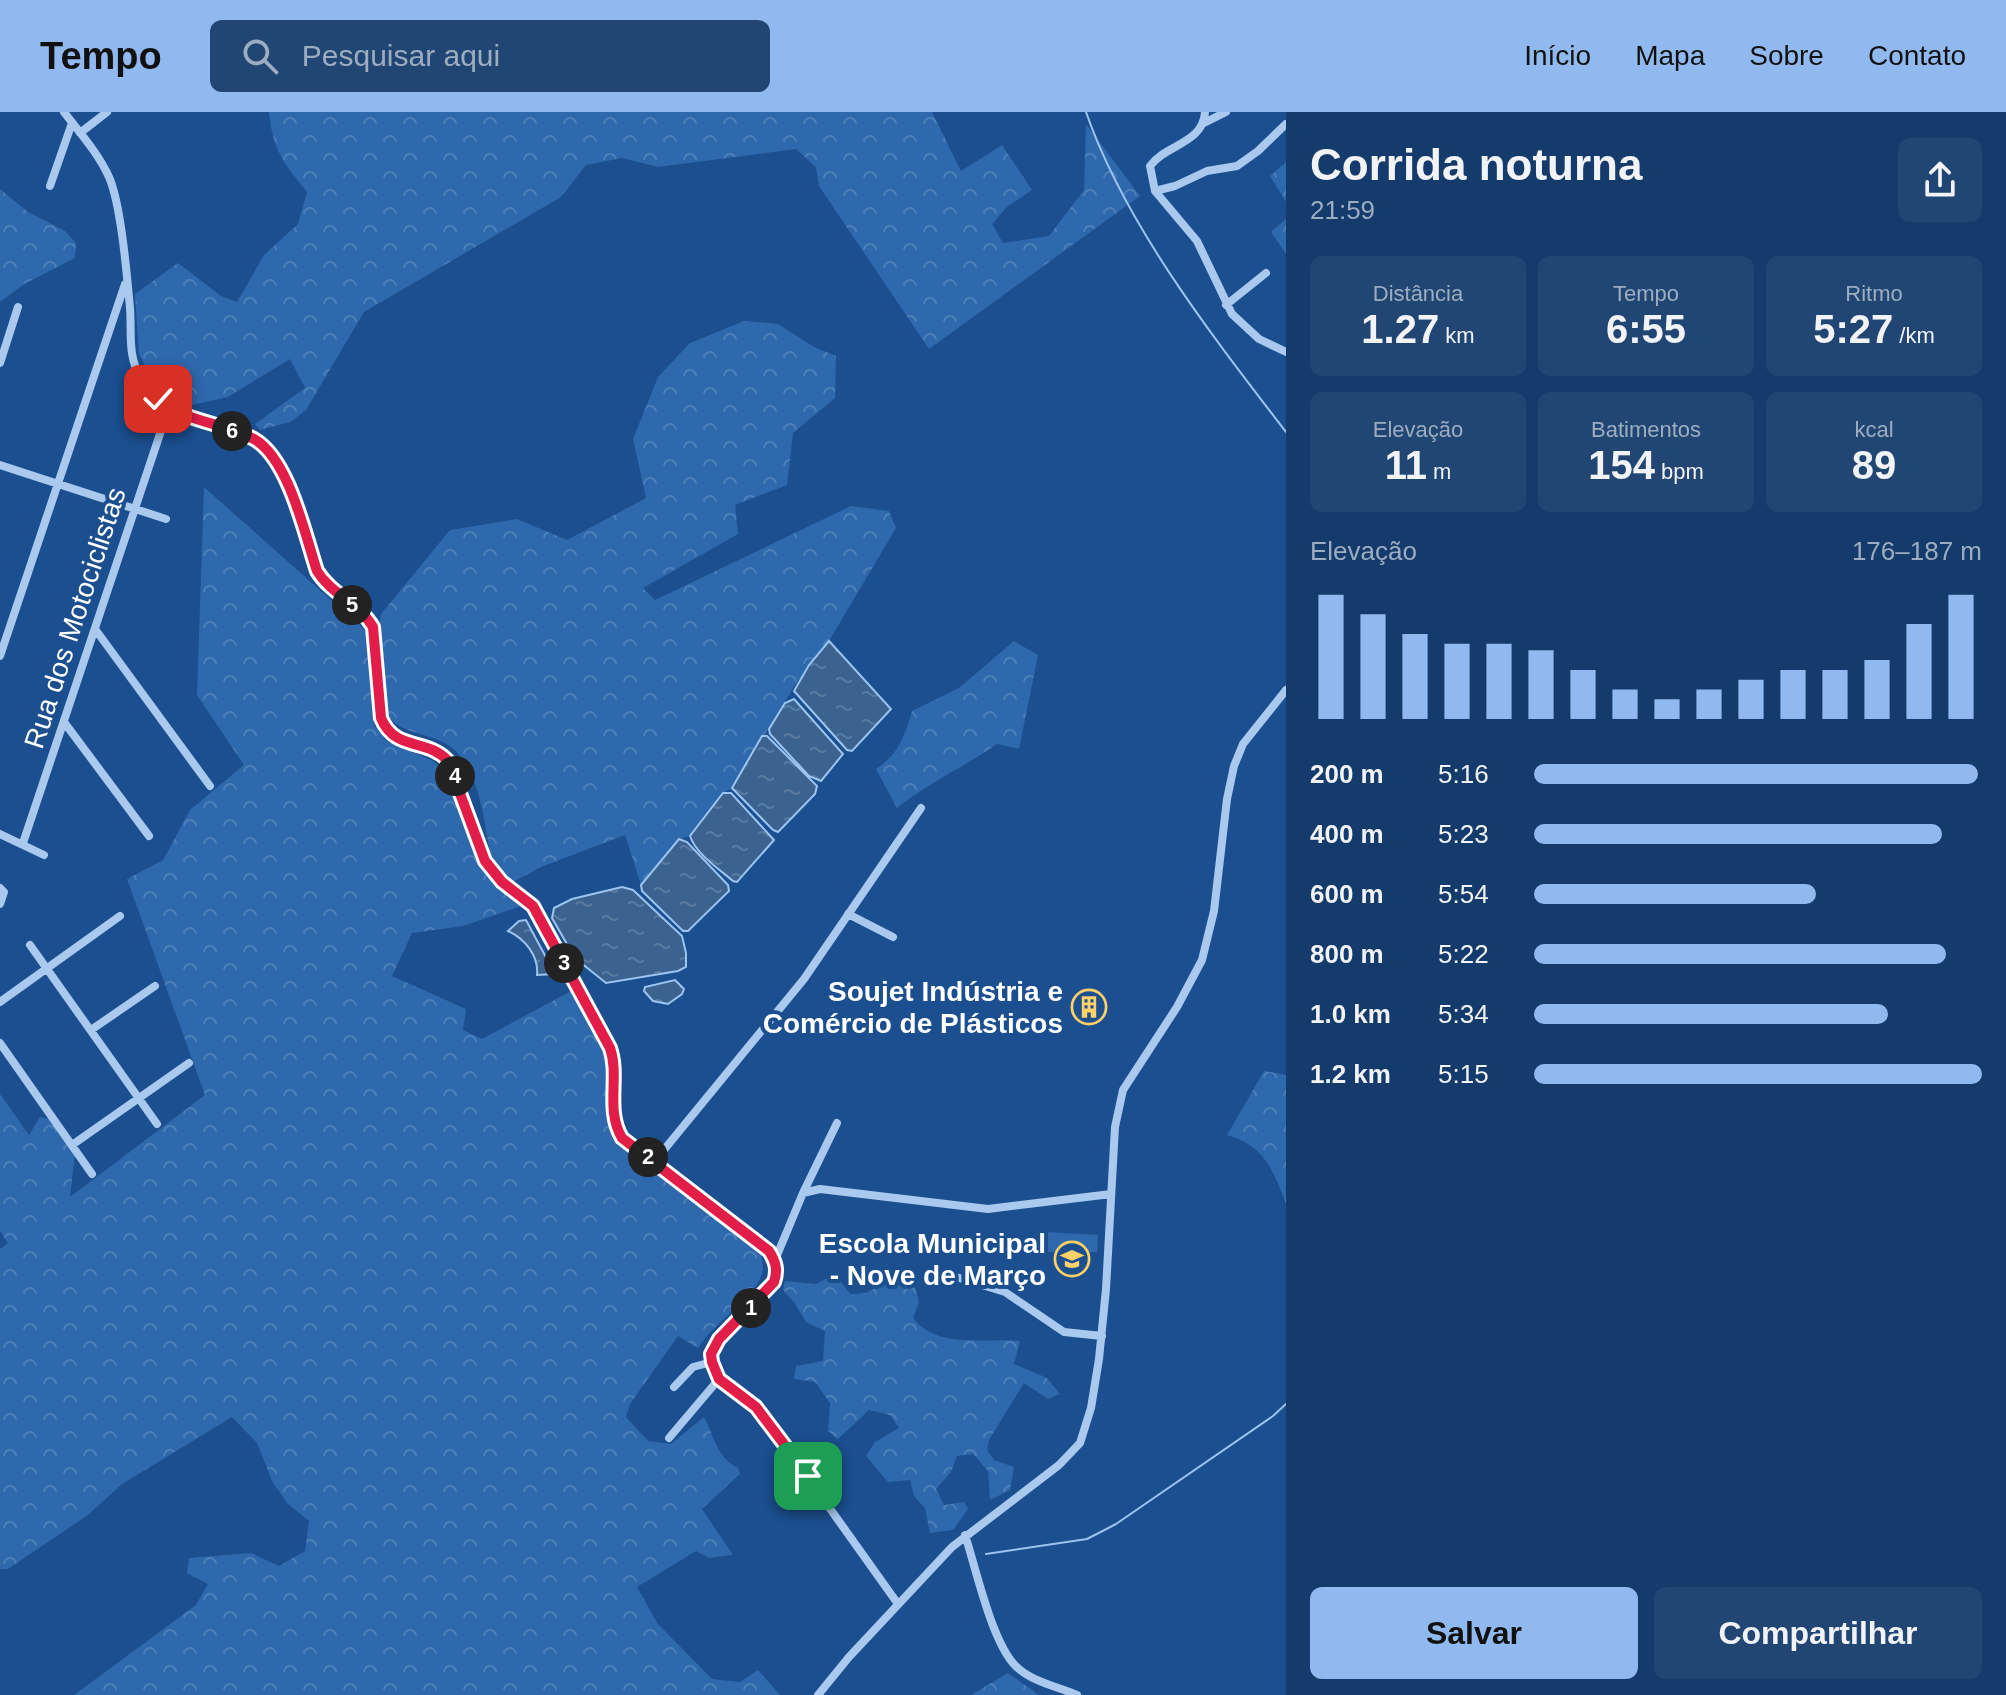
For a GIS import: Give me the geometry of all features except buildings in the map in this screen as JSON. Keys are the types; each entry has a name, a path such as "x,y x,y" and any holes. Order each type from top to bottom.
{"street":[{"path":"64,112 99,159 110,181 117,207 130,308 129,345 135,368 144,384 169,407 254,439 280,469 322,580 368,618 373,627 384,726 396,738 437,752 448,761 485,861 502,882 533,906 610,1048 614,1059 614,1119 622,1138 769,1251 775,1260 777,1273 774,1282 719,1339 711,1354 712,1362 719,1379 747,1398 764,1416 898,1604"},
{"path":"80,133 107,112"},
{"path":"1204,123 1205,112"},
{"path":"1226,112 1204,123 1188,140 1156,158 1150,166 1150,173 1155,191 1197,241 1226,305 1259,339 1286,352"},
{"path":"50,186 72,123"},
{"path":"1155,191 1207,171 1237,166 1249,159 1286,124"},
{"path":"1226,305 1266,273"},
{"path":"0,656 126,280"},
{"path":"0,363 18,307"},
{"name":"Rua dos Motociclistas","path":"23,843 169,407"},
{"path":"0,465 166,519"},
{"path":"95,629 210,786"},
{"path":"818,1695 898,1604 965,1535 1059,1465 1080,1443 1091,1408 1102,1336 1115,1127 1123,1090 1184,996 1202,960 1214,911 1227,799 1238,755 1252,731 1286,690"},
{"path":"64,722 149,836"},
{"path":"654,1162 768,1025 921,808"},
{"path":"0,834 44,855"},
{"path":"0,888 4,892 0,904"},
{"path":"848,914 893,937"},
{"path":"0,1002 120,916"},
{"path":"30,945 157,1124"},
{"path":"91,1030 155,986"},
{"path":"0,1043 92,1174"},
{"path":"72,1145 189,1063"},
{"path":"775,1260 837,1123"},
{"path":"803,1193 833,1190 988,1209 1111,1194"},
{"path":"953,1276 1005,1292 1064,1332 1102,1336"},
{"path":"674,1387 693,1367 712,1362"},
{"path":"669,1438 719,1379"},
{"path":"965,1535 994,1627 1011,1662 1031,1677 1077,1695"}],"green space":[{"path":"269,112 932,112 961,171 1002,145 1032,190 1007,207 992,224 1003,243 1049,236 1084,190 1086,124 1140,196 929,349 819,186 816,167 796,149 658,167 622,158 586,165 561,197 364,312 306,410 290,422 260,430 255,424 305,388 290,359 228,397 192,405 153,381 139,354 135,294 178,263 221,296 237,302 264,255 298,224 307,192 280,155"},
{"path":"1286,162 1286,202 1270,176"},
{"path":"0,189 28,212 65,231 76,243 75,258 24,284 0,302"},
{"path":"1286,219 1286,254 1271,232"},
{"path":"744,321 778,324 814,347 836,356 835,398 793,433 787,485 735,505 738,534 643,588 655,600 851,506 889,511 896,528 829,641 795,685 732,788 723,793 690,836 679,839 641,885 625,835 541,867 513,882 497,867 491,856 473,778 457,752 445,743 402,727 389,718 379,627 381,614 450,530 517,519 567,540 646,498 633,439 658,377 690,343"},
{"path":"204,487 366,631 374,725 386,741 433,761 449,775 481,869 496,886 524,905 463,926 412,933 392,976 466,1009 463,1030 482,1039 571,991 608,1059 609,1121 619,1142 736,1234 761,1249 763,1269 753,1290 698,1348 678,1336 630,1404 626,1417 648,1441 671,1444 704,1417 725,1459 738,1468 740,1474 702,1509 733,1555 709,1558 696,1551 637,1587 657,1623 712,1679 740,1682 758,1670 780,1695 74,1695 196,1605 208,1584 187,1573 189,1558 251,1553 279,1566 305,1551 309,1521 288,1504 273,1483 257,1443 232,1417 122,1484 88,1515 8,1569 0,1569 0,1249 8,1243 0,1231 0,1094 29,1135 40,1117 50,1119 75,1154 70,1197 205,1095 127,879 163,860 190,810 244,765 197,695"},
{"path":"1014,641 1038,655 1019,749 997,744 897,808 876,769 890,758 900,744 912,711 959,688"},
{"path":"1264,1071 1286,1075 1286,1203 1266,1160 1250,1145 1227,1135"},
{"path":"1047,1232 1098,1235 1097,1252 1046,1252"},
{"path":"829,1277 839,1279 850,1294 866,1293 890,1279 914,1284 919,1302 913,1318 923,1328 935,1335 963,1340 1020,1341 1014,1364 1047,1378 1060,1394 1048,1399 1024,1383 989,1440 987,1450 994,1460 1014,1467 1010,1490 990,1500 988,1471 973,1454 957,1456 951,1472 936,1489 944,1505 964,1502 968,1509 953,1530 930,1533 925,1508 914,1496 910,1480 888,1482 866,1456 875,1442 899,1428 890,1415 869,1410 838,1439 828,1431 830,1403 815,1382 794,1379 796,1366 823,1361 825,1331 806,1322 783,1290 785,1281 816,1284"},
{"path":"1008,1673 1039,1695 971,1695"}],"water":[{"path":"829,641 891,709 852,751 847,750 794,691 809,665"},
{"path":"794,699 843,754 821,781 809,776 770,734 769,729 785,703"},
{"path":"762,736 767,736 817,786 815,794 778,832 732,788"},
{"path":"723,793 731,793 774,840 737,882 703,855 690,836"},
{"path":"679,839 687,842 728,885 729,891 688,931 683,931 642,891 641,885"},
{"path":"622,887 633,890 682,936 686,967 606,983 575,958 552,918 554,908 572,899"},
{"path":"526,920 555,974 537,975 536,961 530,949 508,931 519,921"},
{"path":"675,980 684,989 668,1004 653,1001 644,991 645,987"}],"waterway":[{"path":"1086,112 1103,154 1147,238 1201,319 1286,432"},
{"path":"986,1554 1087,1539 1116,1524 1286,1404"}],"place":[{"name":"Soujet Indústria e Comércio de Plásticos","path":"1089,1007"},
{"name":"Escola Municipal - Nove de Março","path":"1072,1259"}],"route":[{"path":"158,399 177,412 254,439 274,460 295,505 322,580 368,618 373,627 384,726 396,738 437,752 448,761 485,861 502,882 533,906 610,1048 614,1059 614,1119 622,1138 769,1251 775,1260 777,1273 774,1282 719,1339 713,1347 712,1362 719,1379 756,1407 808,1476"}]}
